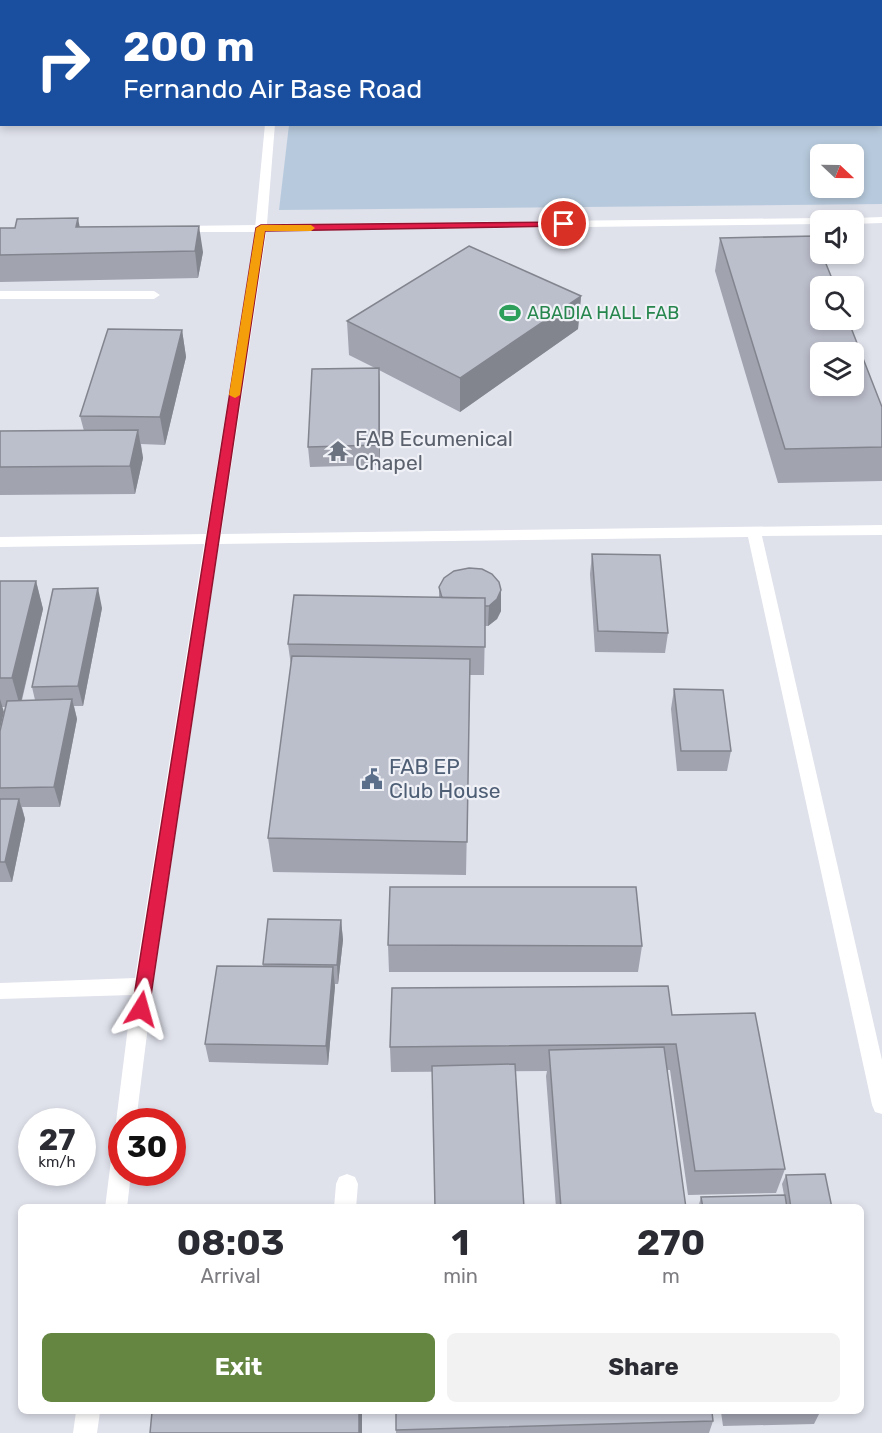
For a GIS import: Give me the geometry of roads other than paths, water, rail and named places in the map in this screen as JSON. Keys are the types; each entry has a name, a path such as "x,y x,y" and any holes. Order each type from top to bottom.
{"street":[{"path":"128,1108 143,986 261,228 270,126"},
{"path":"864,221 882,220"},
{"path":"166,229 810,221"},
{"path":"0,295 154,295"},
{"path":"0,542 212,541 882,530"},
{"path":"754,532 882,1105"},
{"path":"0,991 143,986"},
{"path":"345,1204 347,1184"},
{"path":"116,1204 119,1186"},
{"path":"85,1433 88,1414"}],"place":[{"name":"ABADIA HALL FAB","path":"510,313"},
{"name":"FAB Ecumenical Chapel","path":"338,451"},
{"name":"FAB EP Club House","path":"372,779"}]}
